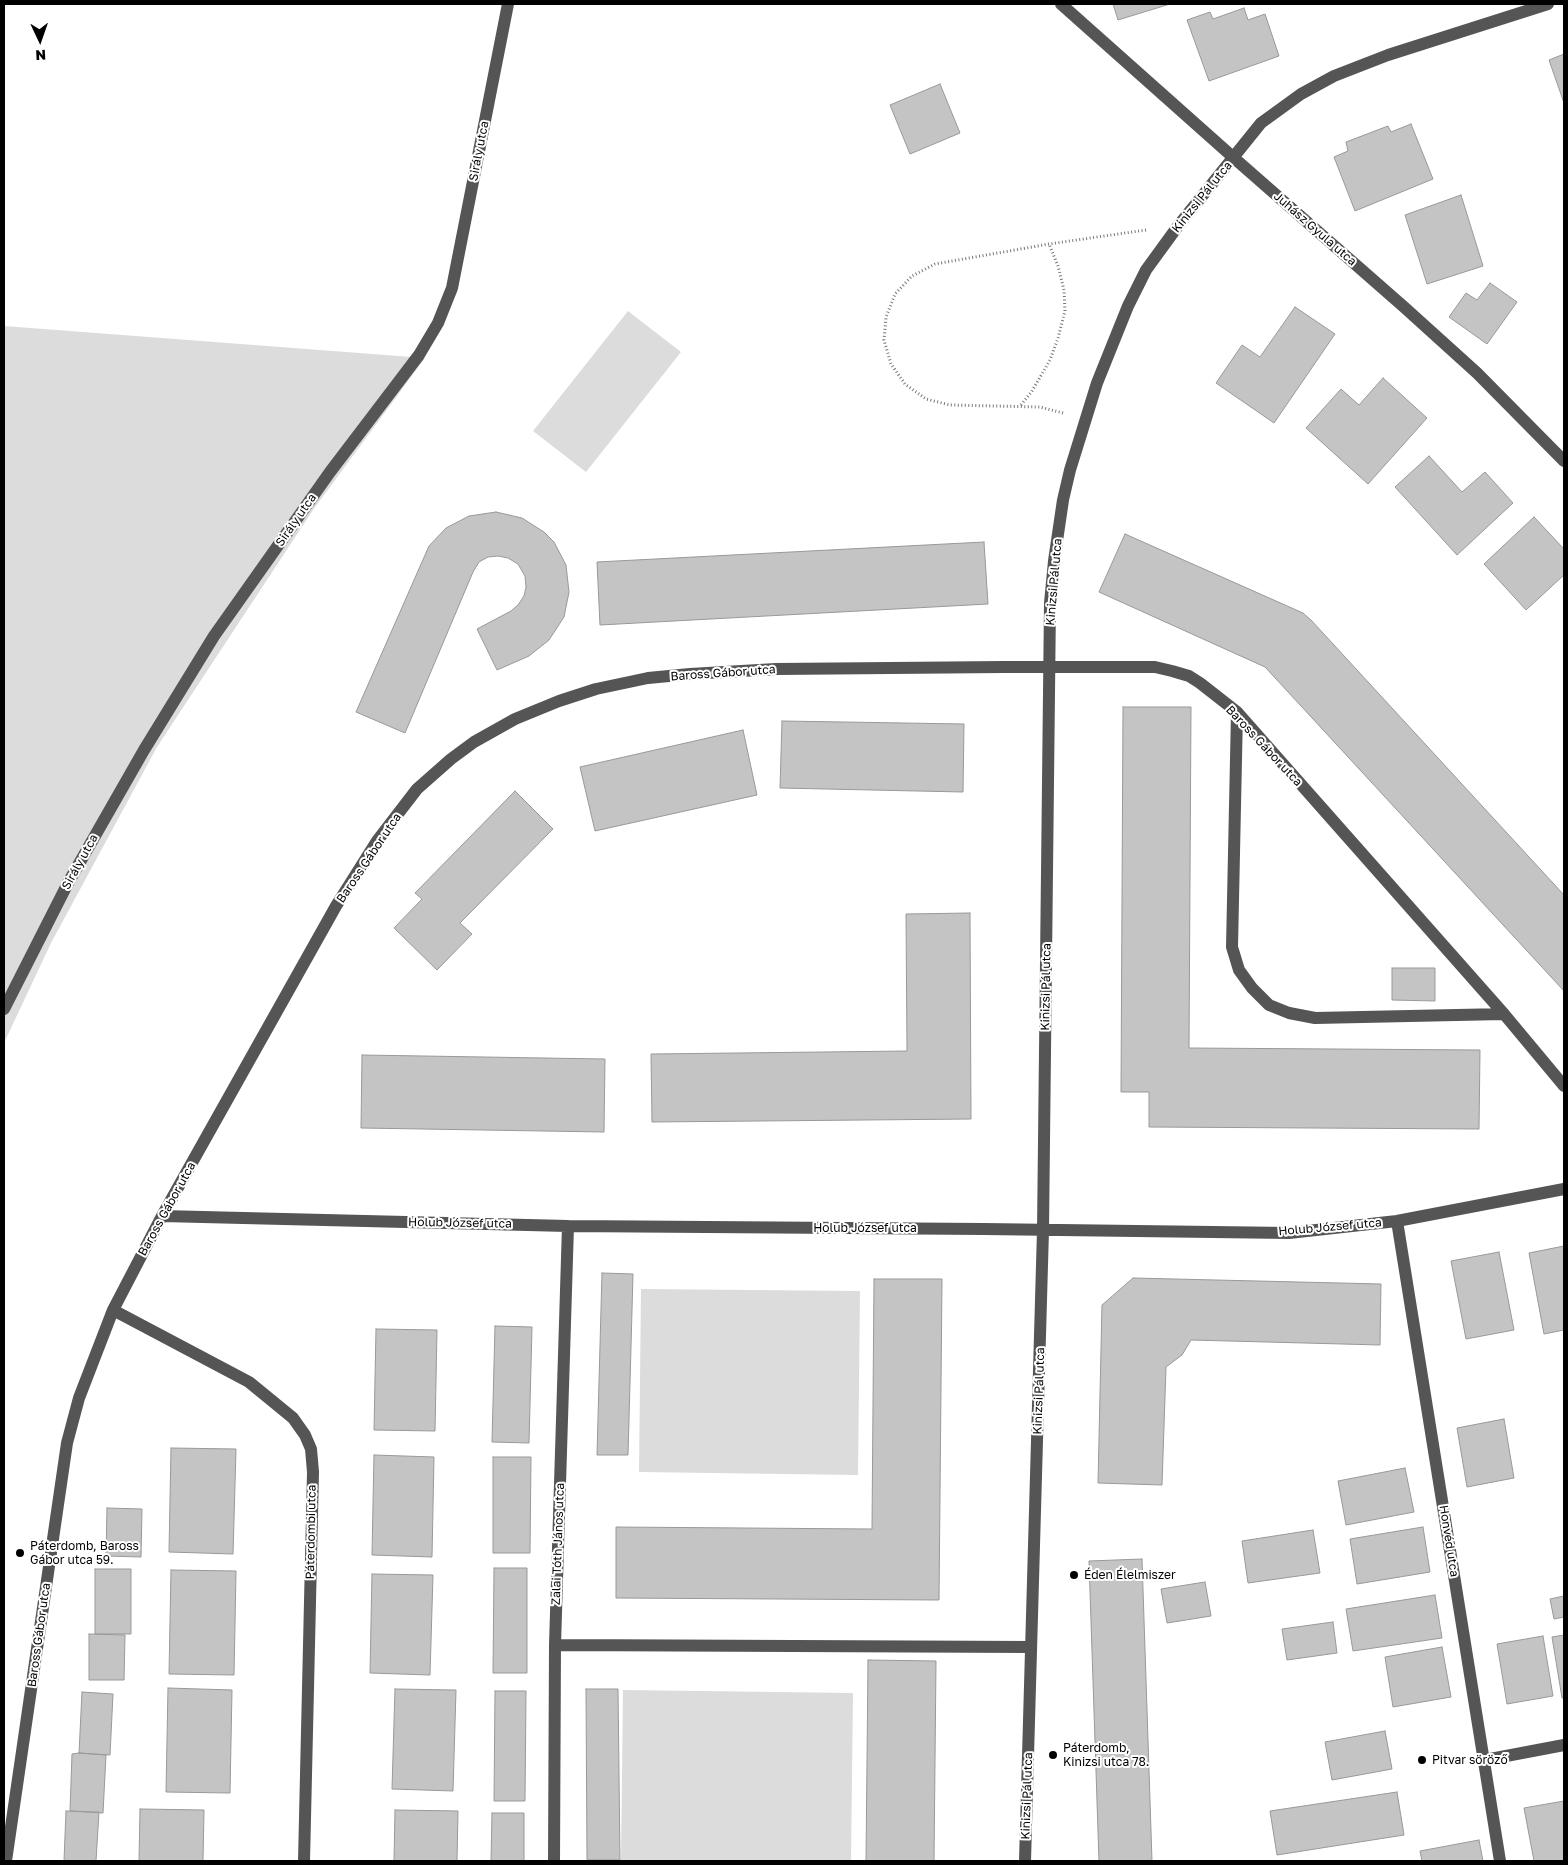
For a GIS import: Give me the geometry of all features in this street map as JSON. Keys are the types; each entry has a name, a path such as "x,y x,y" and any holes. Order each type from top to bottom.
{"street":[{"name":"Sirály utca","path":"4,1009 68,883 144,750 214,636 330,472 419,355 438,323 452,288 508,4"},
{"name":"Juhász Gyula utca","path":"1061,4 1477,373 1564,461"},
{"name":"Kinizsi Pál utca","path":"1025,1861 1043,1230 1051,595 1061,509 1070,470 1097,383 1128,306 1146,270 1178,226 1261,123 1301,94 1334,76 1525,7 1548,4"},
{"name":"Baross Gábor utca","path":"6,1861 67,1443 80,1398 113,1310 162,1216 336,906 377,841 417,789 451,759 474,742 515,719 559,701 596,689 648,678 690,674 776,669 1156,667 1172,670 1200,683 1237,712 1504,1014 1564,1086"},
{"path":"1237,712 1232,947 1239,970 1252,988 1269,1005 1289,1013 1314,1018 1504,1014"},
{"name":"Holub József utca","path":"162,1216 568,1226 1288,1233 1397,1221 1564,1189"},
{"name":"Honvéd utca","path":"1397,1221 1500,1861"},
{"name":"Zalai Tóth János utca","path":"554,1861 556,1645 568,1226"},
{"name":"Páterdombi utca","path":"113,1310 248,1382 293,1418 305,1435 311,1449 313,1472 304,1861"},
{"path":"556,1645 1032,1647"},
{"path":"1485,1760 1564,1745"}],"path":[{"path":"1086,420 1040,407 950,405 926,399 905,384 891,364 884,340 886,317 895,294 912,276 935,264 1049,244 1178,226"},
{"path":"1021,406 1050,360 1065,311 1064,290 1058,266 1049,244"}],"shaded area":[{"path":"628,311 681,352 586,472 533,431"},
{"path":"4,326 425,358 313,510 157,747 51,943 4,1043"},
{"path":"641,1289 860,1291 858,1475 639,1472"},
{"path":"623,1690 853,1693 851,1861 621,1861"}],"building":[{"path":"1113,4 1170,4 1118,20"},
{"path":"1244,8 1248,20 1265,14 1279,56 1209,81 1187,20 1210,12 1213,19"},
{"path":"1564,54 1564,103 1549,60"},
{"path":"940,84 960,133 910,154 890,105"},
{"path":"1411,124 1433,179 1355,211 1334,157 1348,151 1346,142 1388,126 1391,132"},
{"path":"1461,195 1483,266 1427,284 1405,215"},
{"path":"1490,283 1517,302 1487,344 1449,317 1466,293 1477,300"},
{"path":"1295,307 1335,334 1274,423 1216,383 1242,345 1260,357"},
{"path":"1383,378 1427,418 1368,484 1306,428 1341,389 1359,405"},
{"path":"1429,456 1462,492 1485,472 1513,503 1457,555 1395,487"},
{"path":"496,512 522,518 544,532 554,542 566,565 569,592 564,617 549,640 529,656 497,670 477,629 511,611 518,605 524,596 526,587 525,576 518,564 508,558 488,557 479,562 473,572 405,733 356,712 429,546 446,528 469,516"},
{"path":"1534,517 1564,549 1564,575 1526,610 1484,564"},
{"path":"1125,534 1303,613 1311,620 1564,895 1564,991 1265,667 1099,592"},
{"path":"984,542 988,604 600,625 597,562"},
{"path":"1123,707 1191,707 1189,1048 1480,1050 1479,1129 1149,1127 1149,1092 1121,1092"},
{"path":"782,721 964,724 963,792 780,788"},
{"path":"743,730 757,795 595,831 580,767"},
{"path":"515,791 553,829 460,923 472,934 437,970 394,928 422,899 415,893"},
{"path":"970,913 971,1119 652,1122 651,1054 907,1051 906,914"},
{"path":"1392,968 1435,968 1435,1001 1392,1000"},
{"path":"362,1055 605,1059 604,1132 361,1128"},
{"path":"1564,1246 1564,1330 1544,1334 1529,1253"},
{"path":"1499,1252 1514,1330 1466,1339 1451,1261"},
{"path":"602,1273 633,1274 628,1455 597,1455"},
{"path":"1133,1278 1381,1284 1380,1345 1191,1340 1182,1355 1166,1367 1162,1485 1098,1483 1102,1305"},
{"path":"874,1279 942,1279 939,1600 616,1598 616,1527 872,1529"},
{"path":"495,1326 532,1327 529,1443 492,1442"},
{"path":"376,1329 437,1330 435,1431 374,1430"},
{"path":"1504,1419 1514,1478 1467,1487 1457,1428"},
{"path":"171,1448 236,1449 233,1554 169,1552"},
{"path":"374,1455 434,1457 432,1557 372,1555"},
{"path":"493,1457 531,1457 530,1553 493,1553"},
{"path":"1405,1468 1414,1512 1346,1525 1338,1481"},
{"path":"107,1508 142,1509 141,1557 106,1556"},
{"path":"1423,1527 1430,1572 1357,1584 1350,1539"},
{"path":"1313,1530 1320,1573 1248,1583 1242,1541"},
{"path":"1142,1559 1152,1861 1099,1861 1089,1561"},
{"path":"494,1568 527,1568 527,1673 493,1673"},
{"path":"95,1569 131,1569 131,1634 95,1634"},
{"path":"171,1570 236,1571 234,1675 169,1674"},
{"path":"372,1574 433,1575 430,1675 370,1673"},
{"path":"1205,1582 1211,1616 1167,1623 1161,1589"},
{"path":"1435,1595 1442,1638 1353,1651 1346,1609"},
{"path":"1564,1596 1564,1617 1554,1619 1550,1599"},
{"path":"1333,1622 1337,1653 1287,1660 1282,1629"},
{"path":"89,1634 125,1635 124,1680 89,1680"},
{"path":"1564,1635 1564,1698 1562,1698 1552,1637"},
{"path":"1543,1636 1553,1696 1507,1704 1497,1644"},
{"path":"1442,1647 1451,1697 1393,1707 1385,1657"},
{"path":"868,1660 936,1661 934,1861 866,1861"},
{"path":"168,1688 232,1690 230,1793 166,1792"},
{"path":"395,1689 456,1690 453,1791 392,1789"},
{"path":"586,1689 618,1689 620,1860 587,1860"},
{"path":"495,1691 526,1691 525,1801 494,1801"},
{"path":"82,1692 113,1694 110,1755 79,1753"},
{"path":"1385,1731 1392,1769 1332,1780 1325,1742"},
{"path":"72,1754 106,1755 103,1813 70,1811"},
{"path":"1397,1792 1404,1835 1277,1855 1270,1811"},
{"path":"1564,1801 1564,1861 1534,1861 1524,1808"},
{"path":"140,1809 204,1810 203,1861 139,1861"},
{"path":"395,1810 458,1811 457,1861 394,1861"},
{"path":"66,1811 99,1812 96,1861 64,1861"},
{"path":"492,1813 524,1813 524,1861 491,1861"},
{"path":"1479,1840 1483,1861 1422,1861 1420,1851"}],"place":[{"name":"Páterdomb, Baross Gábor utca 59.","path":"20,1553"},
{"name":"Éden Élelmiszer","path":"1074,1575"},
{"name":"Páterdomb, Kinizsi utca 78.","path":"1053,1755"},
{"name":"Pitvar söröző","path":"1422,1760"}]}
